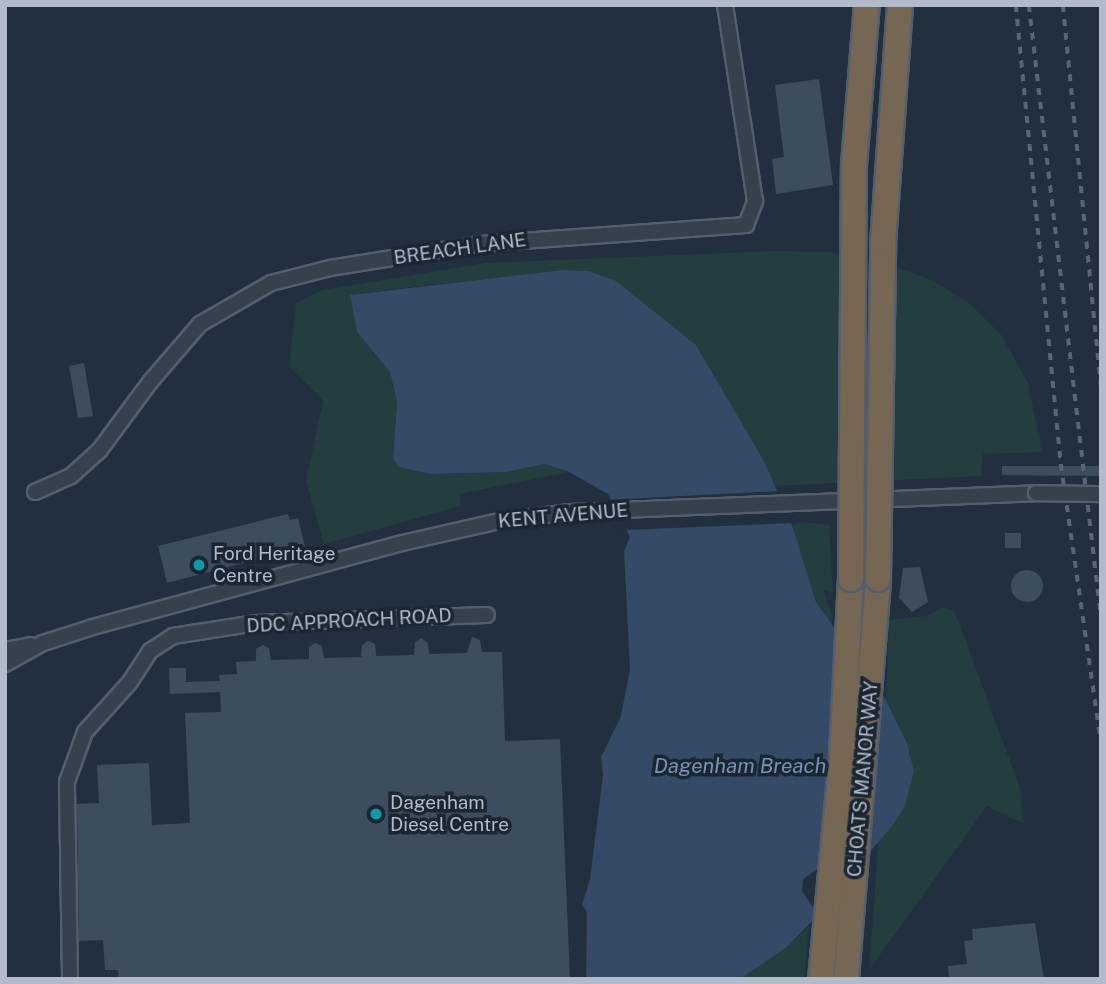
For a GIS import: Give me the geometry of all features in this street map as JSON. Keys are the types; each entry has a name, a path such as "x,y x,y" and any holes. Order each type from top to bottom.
{"highway":[{"name":"CHOATS MANOR WAY","path":"821,979 842,755 852,579 854,165 867,5"},
{"name":"CHOATS MANOR WAY","path":"846,979 878,579 883,243 900,5"}],"street":[{"name":"BREACH LANE","path":"35,492 71,476 99,451 150,382 200,324 271,283 330,268 480,244 746,225 755,201 725,5"},
{"name":"KENT AVENUE","path":"5,664 43,643 398,544 504,520 606,511 799,502 1036,493 1101,494"},
{"name":"DDC APPROACH ROAD","path":"70,979 64,802 67,782 85,732 153,648 173,636 256,623 487,615"},
{"path":"5,650 43,643"}],"green space":[{"path":"774,251 830,252 893,266 934,281 970,304 1002,336 1028,383 1042,452 983,454 981,476 773,486 764,461 696,345 616,281 575,270 419,286 350,295 357,332 390,372 397,402 393,459 399,467 430,474 506,472 545,464 569,472 459,494 461,506 324,544 306,481 323,400 289,367 296,303 323,290 485,263"},
{"path":"800,522 829,525 833,593 823,589 832,615 832,629 816,602 792,525"},
{"path":"944,607 955,612 1020,788 1024,824 987,806 869,970 879,837 893,825 907,743 886,700 889,620 926,616"},
{"path":"809,926 804,979 740,979 787,947"}],"water":[{"name":"Dagenham Breach","path":"563,270 589,271 616,281 696,345 764,461 792,525 816,602 886,700 907,743 914,771 905,806 893,825 855,869 840,873 819,868 803,879 802,891 818,915 787,947 740,979 586,979 587,912 582,905 590,879 603,775 601,757 621,716 630,669 624,551 630,537 608,494 569,472 545,464 506,472 430,474 399,467 393,459 397,402 390,372 357,332 350,295"}],"pier":[{"path":"779,491 794,523 624,530 606,504 606,500"}],"building":[{"path":"819,79 833,185 776,194 772,159 784,157 775,85"},
{"path":"84,363 93,416 78,418 69,366"},
{"path":"1002,466 1101,466 1101,476 1002,475"},
{"name":"Ford Heritage Centre","path":"288,514 290,520 298,518 305,547 167,583 158,546"},
{"path":"1005,533 1021,533 1021,548 1005,548"},
{"path":"920,567 928,602 912,612 899,598 903,568"},
{"path":"1027,570 1038,575 1043,586 1038,597 1027,602 1016,597 1011,586 1016,575"},
{"name":"Dagenham Diesel Centre","path":"472,637 480,640 482,652 502,652 505,741 560,739 570,979 119,979 118,970 105,970 103,940 79,941 77,804 99,803 97,765 149,763 152,825 190,823 185,713 221,712 220,692 170,694 169,668 186,668 186,682 220,681 219,675 237,674 236,662 256,661 256,649 263,645 269,648 271,660 309,659 309,647 315,643 322,646 324,658 361,657 362,645 368,641 375,644 376,656 414,655 415,642 421,638 428,643 429,654 467,653"},
{"path":"1035,923 1044,979 949,979 948,966 967,964 964,941 973,940 972,929"}],"railway":[{"path":"1016,5 1061,464 1101,740"},
{"path":"1029,5 1101,616"},
{"path":"1063,5 1101,388"}],"place":[{"name":"Ford Heritage Centre","path":"199,565"},
{"name":"Dagenham Diesel Centre","path":"376,814"}]}
